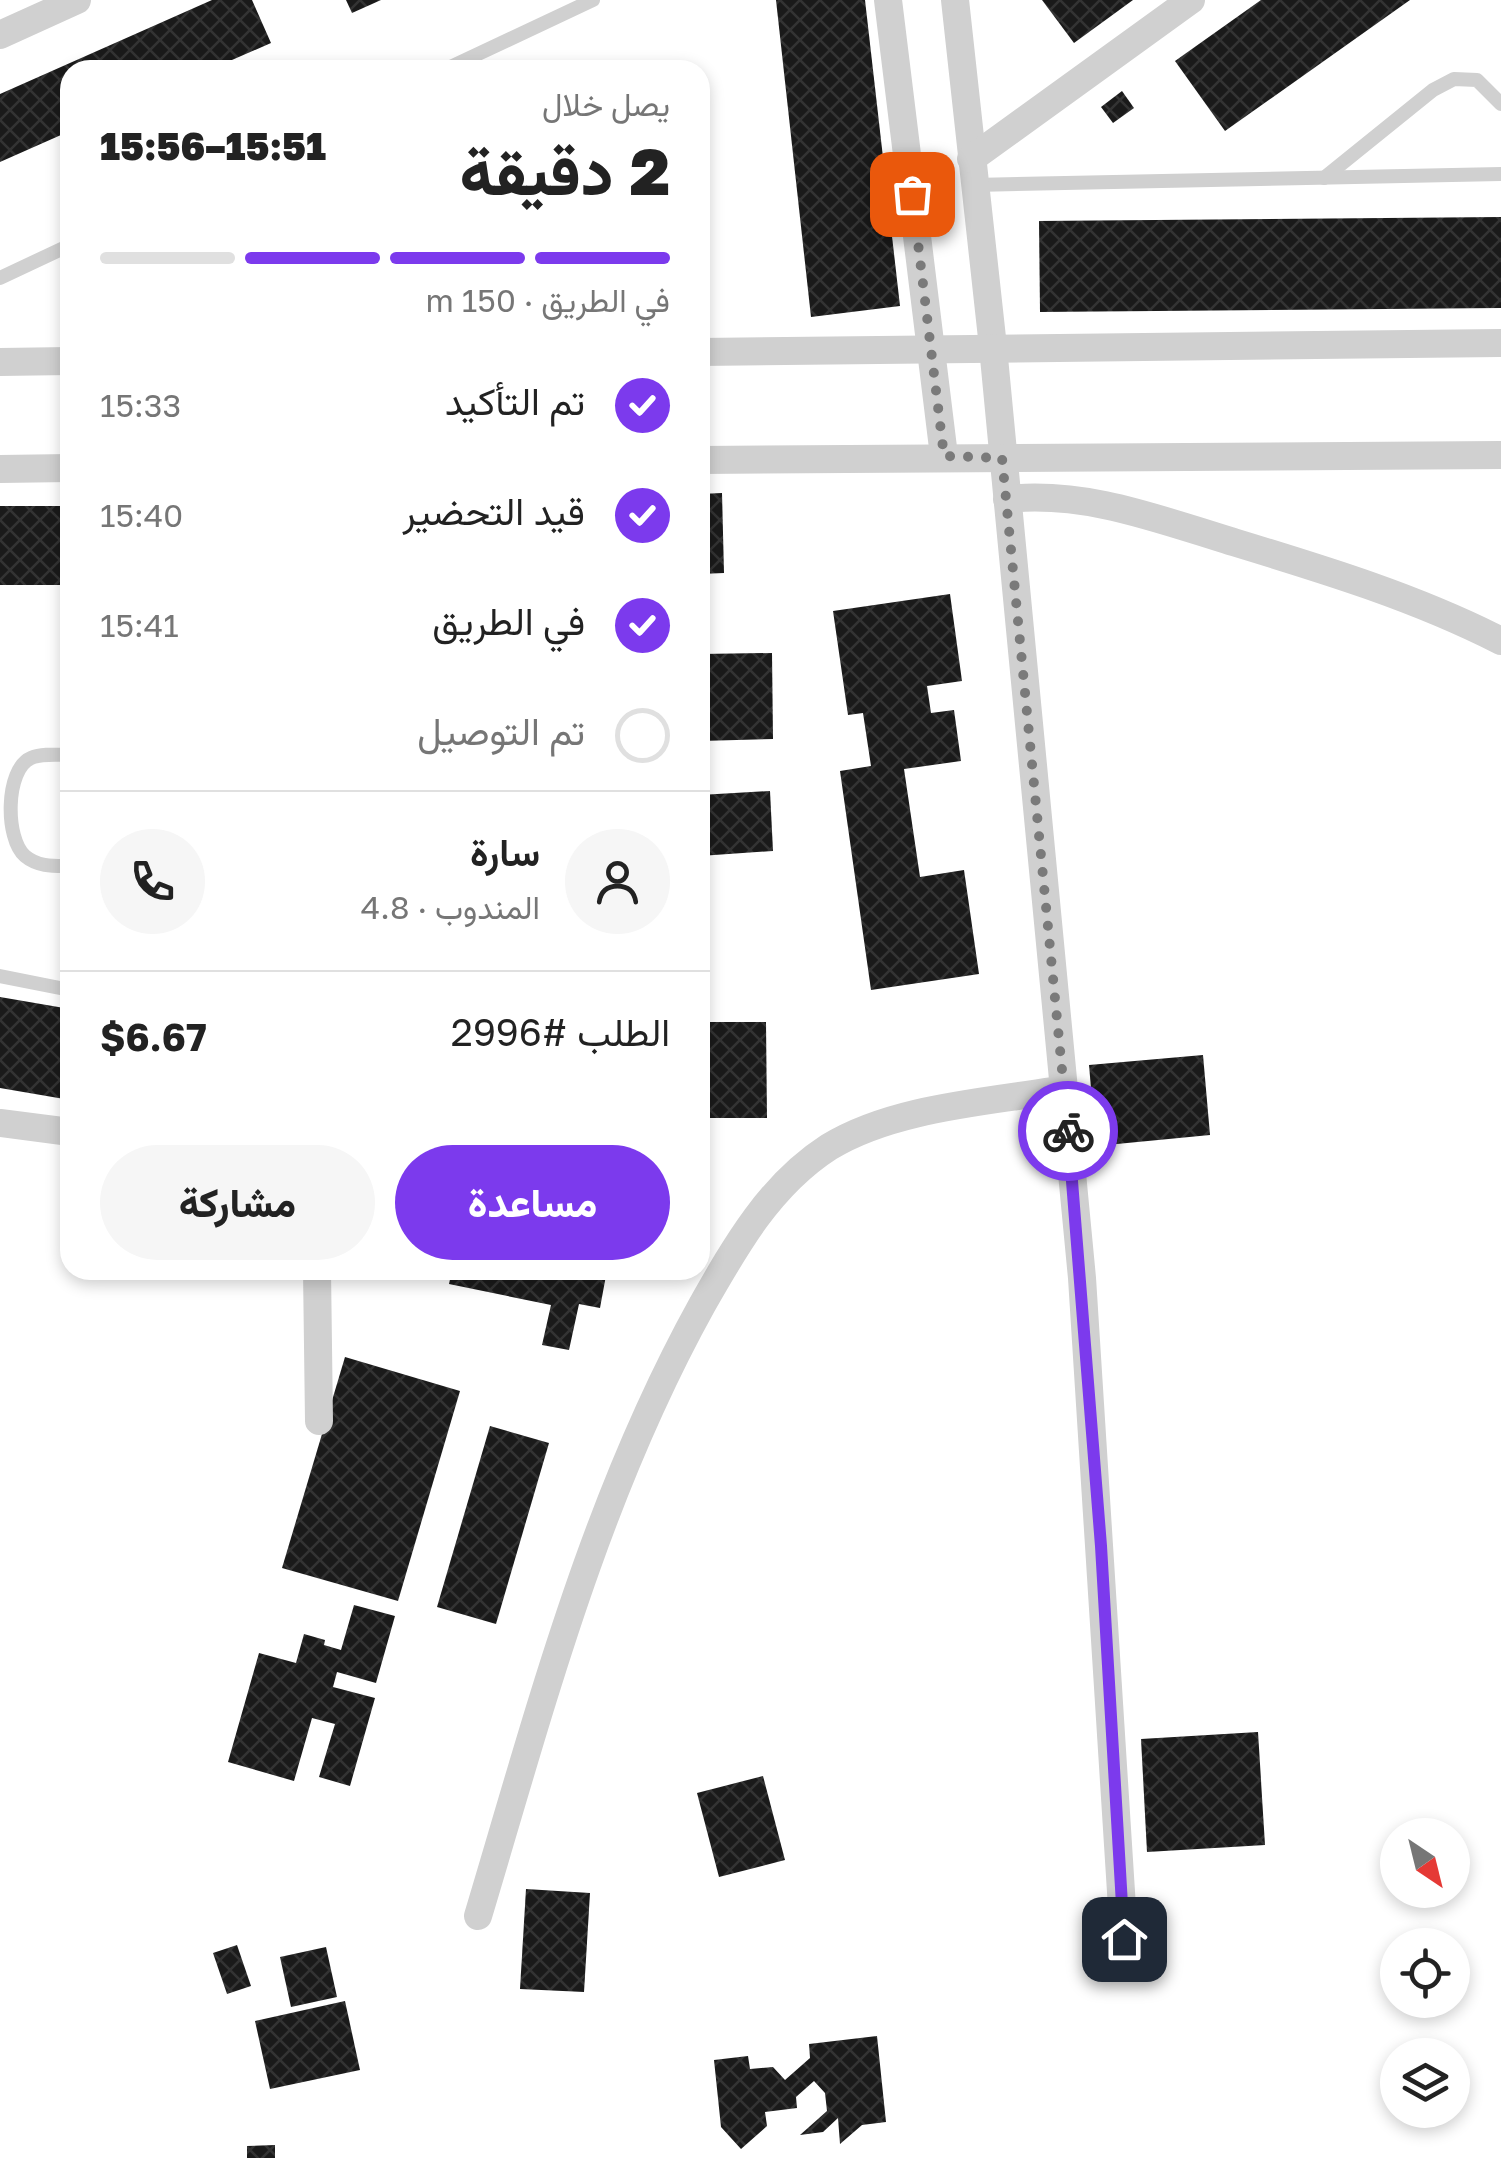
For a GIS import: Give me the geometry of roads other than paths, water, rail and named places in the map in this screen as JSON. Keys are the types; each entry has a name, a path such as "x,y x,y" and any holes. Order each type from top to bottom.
{"street":[{"path":"0,35 78,0"},
{"path":"888,0 944,456"},
{"path":"954,0 993,347 1064,1089 1101,1546 1124,1939"},
{"path":"973,172 1190,0"},
{"path":"710,352 1501,343"},
{"path":"0,362 60,361"},
{"path":"710,460 1501,456"},
{"path":"0,469 60,468"},
{"path":"1007,499 1039,496 1102,502 1336,573 1466,624 1501,642"},
{"path":"478,1916 565,1626 614,1486 680,1345 762,1207 807,1163 862,1131 922,1113 1064,1089"},
{"path":"0,1123 60,1131"},
{"path":"318,1280 319,1421"}],"lane":[{"path":"465,60 593,0"},
{"path":"1324,178 1432,90 1454,79 1477,80 1501,104"},
{"path":"973,172 1324,178 1501,174"},
{"path":"0,278 60,250"},
{"path":"60,755 33,756 24,762 6,803 20,850 36,863 60,865"},
{"path":"0,976 60,988"}]}
